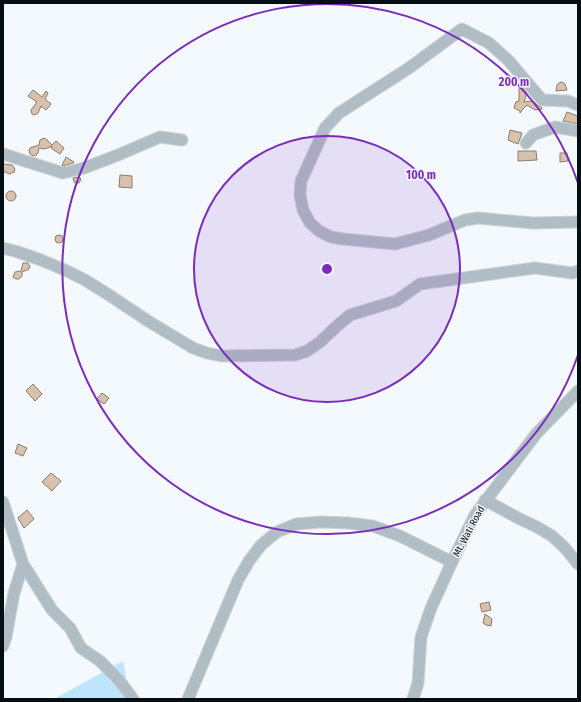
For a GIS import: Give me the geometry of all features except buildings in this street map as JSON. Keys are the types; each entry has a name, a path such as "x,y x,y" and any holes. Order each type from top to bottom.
{"street":[{"path":"578,105 568,101 542,100 509,61 489,43 462,29 409,68 340,113 325,128 301,181 300,195 303,210 310,223 319,231 331,237 343,239 395,244 429,235 465,220 478,218 533,222 578,222"},
{"path":"526,143 533,135 555,128 578,131"},
{"path":"3,154 63,173 84,168 160,137 182,140"},
{"path":"3,248 41,260 65,270 85,280 193,348 222,356 295,355 307,351 320,342 338,324 350,315 396,301 420,284 536,268 572,273 578,271"},
{"name":"Mt. Wati Road","path":"413,699 418,683 421,637 431,608 475,515 536,434 578,392"},
{"path":"485,500 552,536 565,548 578,564"},
{"path":"3,502 24,564 52,610 70,628 81,648 100,661 122,684 133,699"},
{"path":"188,699 238,580 249,561 261,545 277,532 296,524 322,522 373,526 400,536 452,562"},
{"path":"3,646 14,593 24,564"}],"shaded area":[{"path":"123,661 130,699 54,699"}]}
